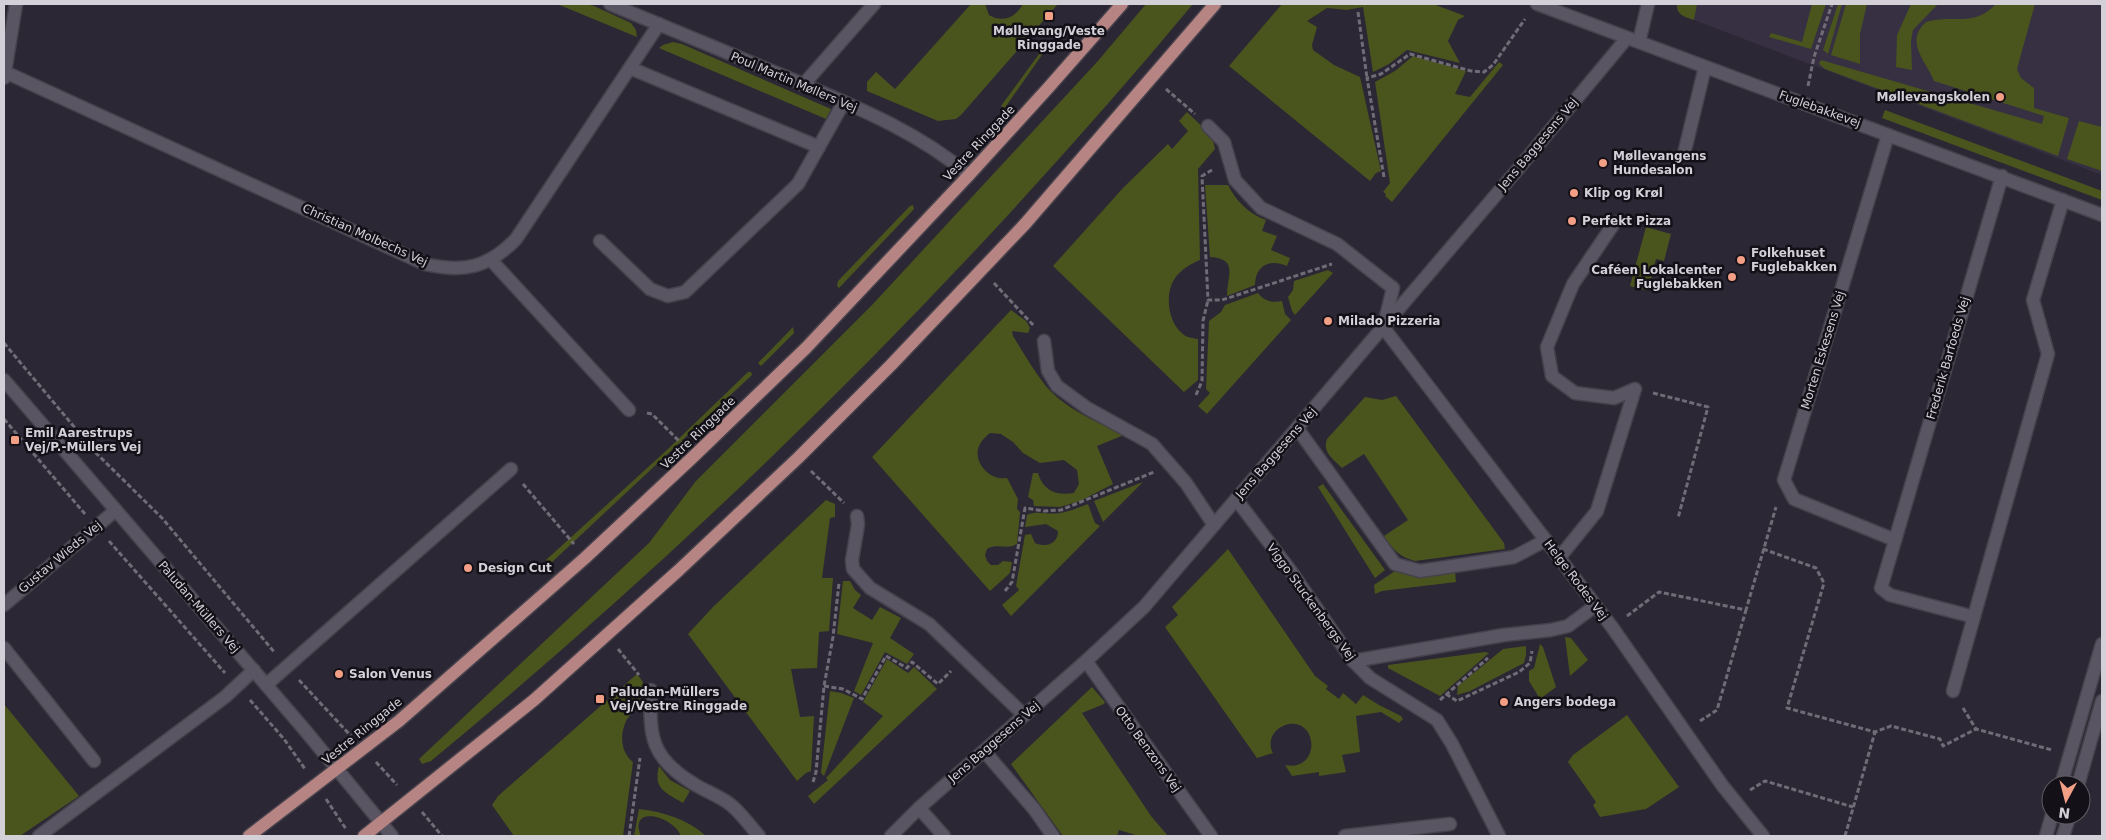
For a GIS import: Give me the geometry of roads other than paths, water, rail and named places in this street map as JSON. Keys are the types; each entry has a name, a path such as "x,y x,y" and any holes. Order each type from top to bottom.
{"main road":[{"name":"Vestre Ringgade","path":"249,836 363,749 585,558 694,456 806,348 969,176 1122,4"},
{"path":"364,836 534,700 679,570 798,458 982,270 1215,4"}],"street":[{"path":"4,75 16,4"},
{"name":"Poul Martin Møllers Vej","path":"610,4 844,102 924,141 944,154 969,176"},
{"path":"803,85 874,4"},
{"name":"Fuglebakkevej","path":"1537,4 2002,176 2102,215"},
{"path":"1633,40 1648,4"},
{"name":"Christian Molbechs Vej","path":"4,75 425,264 447,269 469,268 490,260 504,251 516,239 659,24"},
{"name":"Jens Baggesens Vej","path":"891,836 919,808 1086,661 1144,607 1633,40"},
{"path":"1684,154 1705,67"},
{"path":"630,68 819,147"},
{"path":"600,241 650,290 668,296 685,292 798,184 844,102"},
{"path":"1208,126 1224,142 1235,180 1261,208 1337,244 1392,288 1383,328"},
{"name":"Morten Eskesens Vej","path":"1888,135 1784,480 1794,499 1895,540"},
{"name":"Frederik Barfoeds Vej","path":"1974,617 1890,595 1882,588 2002,176"},
{"path":"1953,691 2048,354 2033,300 2063,200"},
{"path":"1559,558 1597,511 1635,389 1614,398 1575,393 1552,376 1547,347 1573,284 1615,222"},
{"path":"490,260 629,410"},
{"name":"Helge Rodes Vej","path":"1383,328 1612,627 1734,800 1763,836"},
{"path":"1044,341 1048,371 1058,386 1087,408 1152,444 1186,483 1214,525"},
{"name":"Paludan-Müllers Vej","path":"4,380 254,670 392,836"},
{"path":"1297,428 1395,564 1420,571 1514,557 1546,540"},
{"path":"266,685 511,470"},
{"name":"Viggo Stuckenbergs Vej","path":"1236,499 1290,570 1353,661 1370,678 1437,720 1452,744 1499,836"},
{"name":"Gustav Wieds Vej","path":"4,605 116,510"},
{"path":"857,516 858,525 852,560 853,569 870,588 928,624 1024,716"},
{"path":"1353,661 1568,626 1595,606"},
{"path":"2064,775 2102,644"},
{"path":"4,648 94,761"},
{"name":"Otto Benzons Vej","path":"1086,661 1211,836"},
{"path":"39,836 225,697 254,670"},
{"path":"651,690 649,722 654,744 670,767 693,784 730,804 759,836"},
{"path":"2081,775 2102,701"},
{"path":"984,751 1034,809 1053,836"},
{"path":"919,808 944,836"},
{"path":"1345,836 1450,824"}],"place":[{"name":"Møllevang/Veste Ringgade","path":"1049,16"},
{"name":"Møllevangskolen","path":"2000,97"},
{"name":"Møllevangens Hundesalon","path":"1603,163"},
{"name":"Klip og Krøl","path":"1574,193"},
{"name":"Perfekt Pizza","path":"1572,221"},
{"name":"Folkehuset Fuglebakken","path":"1741,260"},
{"name":"Caféen Lokalcenter Fuglebakken","path":"1732,277"},
{"name":"Milado Pizzeria","path":"1328,321"},
{"name":"Emil Aarestrups Vej/P.-Müllers Vej","path":"15,440"},
{"name":"Design Cut","path":"468,568"},
{"name":"Salon Venus","path":"339,674"},
{"name":"Paludan-Müllers Vej/Vestre Ringgade","path":"600,699"},
{"name":"Angers bodega","path":"1504,702"}]}
